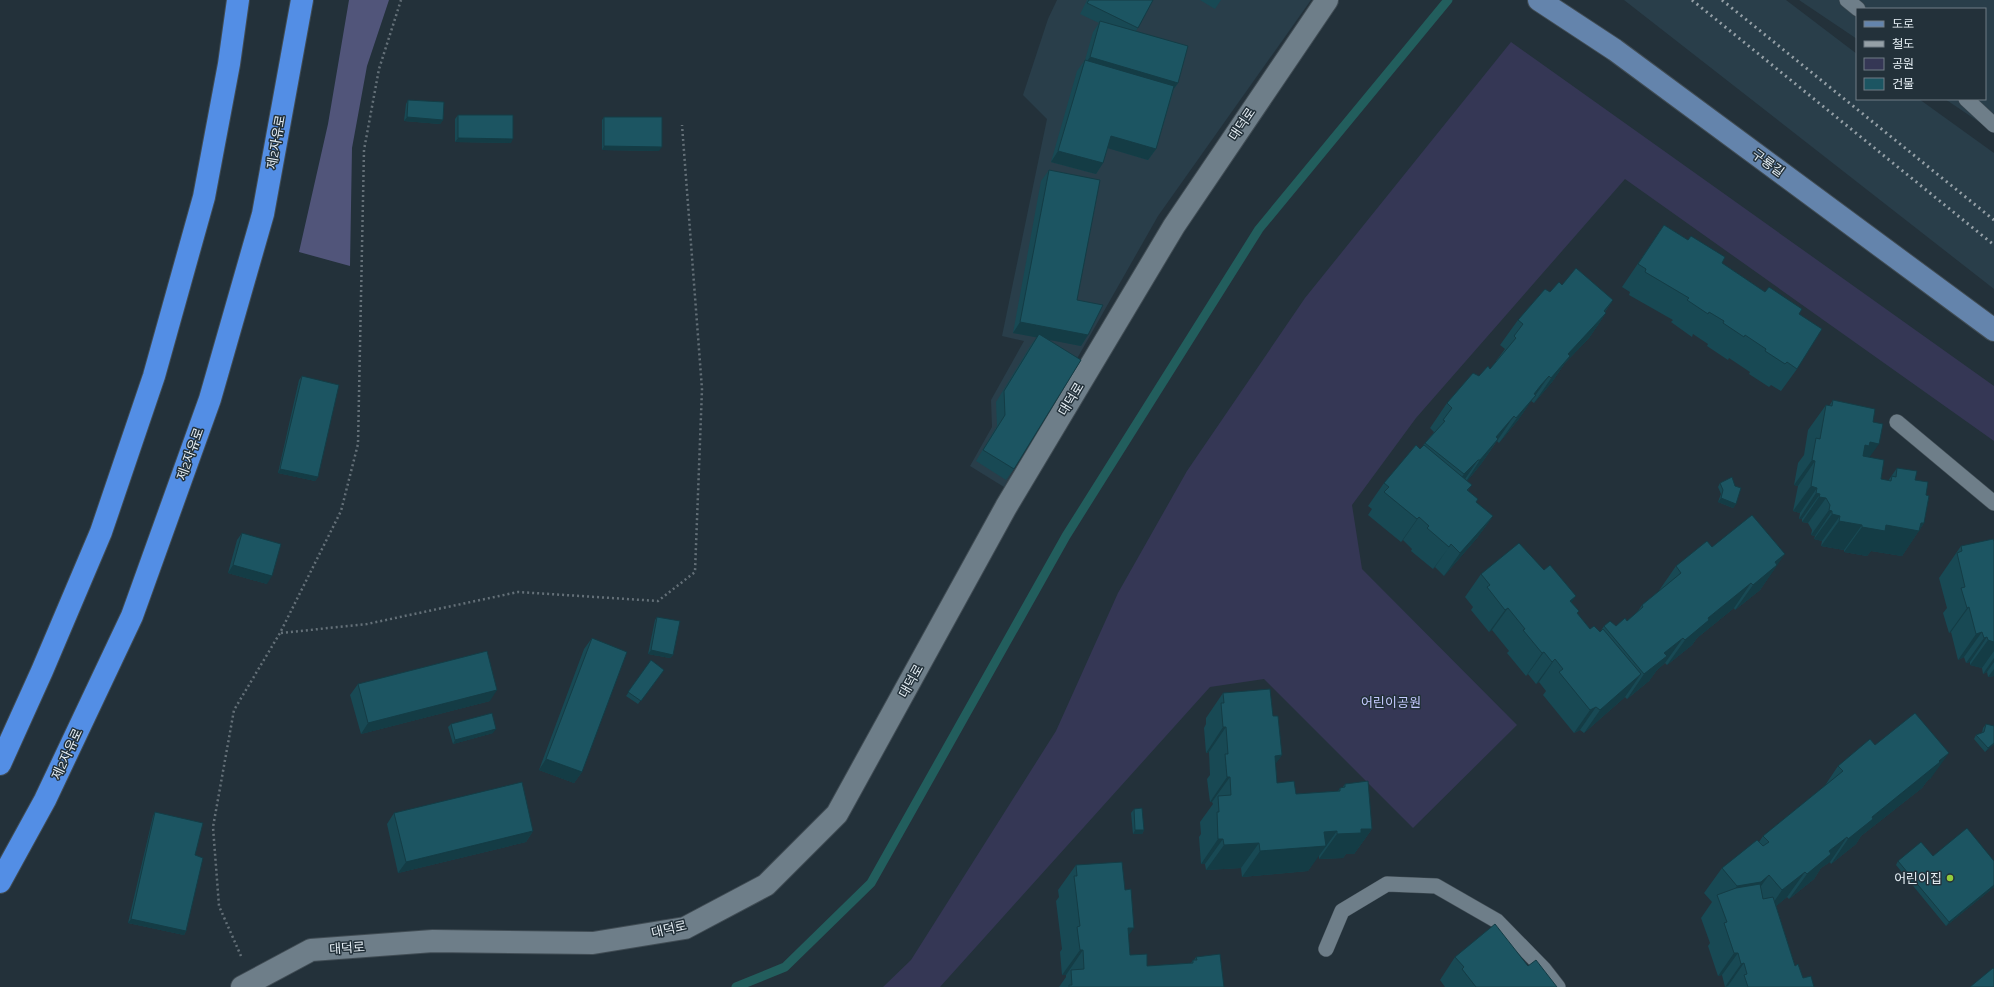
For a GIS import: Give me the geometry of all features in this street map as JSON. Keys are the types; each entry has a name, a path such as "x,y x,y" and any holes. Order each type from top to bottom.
{"highway":[{"path":"0,764 42,671 101,532 154,376 204,196 229,64 238,0"},
{"name":"제2자유로","path":"0,882 45,800 132,616 210,400 263,214 302,0"}],"main road":[{"name":"구룡길","path":"1539,0 1615,50 1994,330"}],"street":[{"name":"대덕로","path":"247,984 311,950 433,941 593,943 685,928 766,885 837,814 1006,507 1174,226 1327,0"}],"lane":[{"path":"1848,0 1857,8"},
{"path":"1967,100 1994,125"},
{"path":"1897,422 1994,504"},
{"path":"1326,949 1342,912 1387,884 1436,886 1497,921 1544,969 1558,987"}],"path":[{"path":"247,984 219,906 213,827 234,710 280,633 342,511 358,444 364,150 379,69 401,0"},
{"path":"280,633 367,624 518,592 658,601 695,572 702,389 682,125"}],"shaded area":[{"path":"349,0 389,0 367,66 352,148 350,266 299,252 328,124"},
{"path":"1057,0 1311,0 1158,216 1004,487 970,466 992,427 991,400 1024,341 1002,336 1047,119 1023,95 1048,19"},
{"path":"1624,0 1786,0 1856,53 1856,100 1920,100 1994,153 1994,289"},
{"path":"1799,0 1994,0 1994,132 1946,100 1986,100 1986,8 1856,8 1856,38"}],"green space":[{"name":"어린이공원","path":"1511,42 1994,386 1994,441 1625,179 1416,418 1352,505 1362,569 1517,725 1413,828 1264,679 1210,687 940,987 883,987 911,960 1056,731 1118,593 1187,471 1305,298"}],"building":[{"path":"1089,0 1153,0 1138,28 1087,3"},
{"path":"1100,21 1188,46 1178,83 1090,57"},
{"path":"1085,60 1174,86 1156,149 1111,136 1103,163 1058,151"},
{"path":"408,100 444,102 443,120 407,117"},
{"path":"458,115 513,115 513,139 458,138"},
{"path":"604,117 662,117 662,147 604,146"},
{"path":"1049,170 1100,180 1077,300 1103,305 1088,335 1020,322"},
{"path":"1664,225 1688,240 1691,236 1725,257 1722,263 1765,292 1769,287 1802,309 1799,314 1822,329 1797,369 1787,362 1785,364 1765,351 1766,349 1745,335 1744,337 1723,323 1724,321 1709,312 1708,314 1687,300 1689,298 1645,272 1646,269 1638,264"},
{"path":"1576,268 1613,300 1604,311 1606,313 1568,354 1570,356 1551,378 1549,376 1541,385 1534,394 1536,395 1516,418 1514,416 1496,437 1498,439 1480,460 1478,460 1464,474 1425,443 1445,421 1443,420 1452,408 1447,403 1473,373 1479,376 1488,366 1490,369 1516,338 1514,336 1523,324 1518,320 1545,289 1550,292 1559,282 1562,285"},
{"path":"1039,334 1081,360 1014,469 983,450 1005,415 1004,391"},
{"path":"302,376 339,385 318,477 280,469"},
{"path":"1833,400 1875,409 1873,422 1883,424 1879,444 1870,442 1869,446 1865,445 1863,456 1884,460 1881,479 1891,481 1892,476 1896,477 1897,468 1917,471 1915,480 1928,482 1926,495 1929,496 1924,523 1921,523 1919,531 1886,525 1885,531 1839,521 1840,516 1832,514 1832,511 1829,510 1830,505 1826,498 1819,497 1820,494 1816,493 1817,488 1811,486 1815,461 1812,460 1816,438 1820,439 1826,405 1832,406"},
{"path":"1416,445 1420,449 1424,445 1472,485 1467,490 1478,499 1476,502 1493,516 1460,553 1451,544 1449,547 1427,528 1429,526 1419,517 1417,519 1384,492 1389,487 1384,483"},
{"path":"1732,477 1735,486 1741,488 1736,504 1721,498 1723,490 1720,483"},
{"path":"1752,515 1785,554 1775,562 1777,565 1753,585 1751,583 1708,618 1709,620 1685,640 1683,638 1664,653 1667,656 1644,674 1604,626 1610,621 1616,626 1625,618 1627,621 1643,607 1642,605 1681,573 1676,566 1707,541 1712,547"},
{"path":"242,533 281,544 272,576 233,565"},
{"path":"1993,539 1994,642 1988,640 1987,637 1984,638 1982,632 1976,634 1969,607 1967,608 1961,588 1965,587 1957,553 1962,551 1961,546"},
{"path":"1519,543 1544,570 1550,565 1576,596 1570,601 1579,611 1577,613 1590,629 1594,626 1600,632 1603,629 1641,674 1600,710 1596,707 1590,710 1559,672 1563,669 1555,659 1552,662 1544,652 1542,653 1523,630 1525,629 1508,608 1505,610 1487,587 1490,585 1481,574"},
{"path":"657,617 680,621 673,655 651,650"},
{"path":"592,638 627,652 582,772 546,759"},
{"path":"487,651 497,690 368,723 358,684"},
{"path":"651,660 664,670 641,701 628,692"},
{"path":"1270,689 1273,716 1278,716 1282,755 1275,756 1277,783 1294,781 1296,794 1340,791 1340,788 1345,787 1345,784 1368,781 1372,829 1361,829 1361,833 1337,834 1337,831 1324,832 1326,846 1260,851 1259,843 1224,845 1223,839 1218,839 1218,796 1231,795 1230,777 1227,777 1225,754 1228,754 1226,727 1223,727 1221,703 1224,703 1223,693"},
{"path":"492,713 496,729 455,740 451,724"},
{"path":"1915,713 1949,753 1939,761 1940,762 1872,817 1873,819 1848,839 1847,837 1829,851 1831,854 1807,874 1805,872 1782,890 1769,875 1761,882 1737,886 1722,868 1757,840 1763,846 1769,842 1763,836 1843,771 1838,766 1870,739 1875,745"},
{"path":"1986,724 1994,726 1994,743 1988,748 1976,735 1984,732"},
{"path":"522,782 533,831 406,862 394,813"},
{"path":"1142,808 1144,830 1135,830 1134,809"},
{"path":"155,812 203,823 195,855 203,858 186,931 131,919"},
{"name":"어린이집","path":"1967,828 1994,861 1994,885 1949,922 1898,861 1921,842 1933,856"},
{"path":"1122,862 1125,890 1131,889 1134,928 1128,928 1130,955 1147,954 1147,966 1193,963 1193,960 1197,960 1196,957 1220,954 1224,987 1069,987 1069,985 1072,985 1071,970 1084,969 1083,950 1080,950 1077,927 1080,926 1074,876 1077,876 1076,865"},
{"path":"1760,884 1763,899 1773,897 1795,966 1798,964 1803,978 1811,976 1814,987 1748,987 1744,975 1747,974 1744,963 1741,964 1738,953 1734,953 1724,923 1727,922 1717,895 1736,888"},
{"path":"1495,924 1528,966 1536,960 1557,987 1476,987 1462,969 1464,967 1455,957"},
{"path":"1993,968 1994,987 1970,987"}],"waterway":[{"path":"736,987 785,967 871,883 1066,536 1259,229 1448,0"}],"railway":[{"path":"1692,0 1994,245"},
{"path":"1722,0 1994,220"}],"place":[{"name":"어린이집","path":"1950,878"}]}
